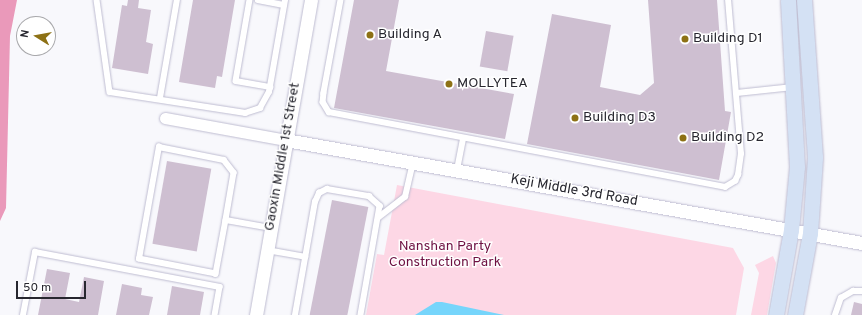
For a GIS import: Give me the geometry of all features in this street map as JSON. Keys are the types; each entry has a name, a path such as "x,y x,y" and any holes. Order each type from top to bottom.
{"main road":[{"path":"776,315 791,230 797,167 795,86 788,0"},
{"path":"795,315 810,233 815,157 804,0"}],"street":[{"name":"Gaoxin Middle 1st Street","path":"256,315 311,0"},
{"path":"164,118 286,140"},
{"name":"Keji Middle 3rd Road","path":"286,140 862,243"}],"lane":[{"path":"97,0 110,92 160,98 251,113 264,104 270,87 285,2 258,0"},
{"path":"160,98 177,0"},
{"path":"250,0 236,81 270,87"},
{"path":"341,0 324,93 325,108 329,112 463,139 725,187 735,181 740,167 737,92 728,0"},
{"path":"737,92 795,86"},
{"path":"457,171 463,139"},
{"path":"159,147 224,160 234,173 226,220 216,274 139,259 159,147"},
{"path":"379,217 405,197 413,163"},
{"path":"295,315 315,202 322,190 374,197 380,206 361,315"},
{"path":"226,220 271,228"},
{"path":"267,250 305,257"},
{"path":"23,315 34,252 220,287 215,315"},
{"path":"835,315 841,298 853,291 862,291"}],"green space":[{"name":"Nanshan Party Construction Park","path":"397,185 733,248 744,268 736,315 366,315 377,254 384,255"},
{"path":"773,256 776,263 767,315 751,315 759,273 755,265"}],"shaded area":[{"path":"0,0 17,0 10,36 6,208 0,221"}],"water":[{"path":"436,302 442,302 504,315 415,315"}],"building":[{"path":"128,0 139,0 138,8 151,10 146,42 153,44 148,74 112,68 122,5 127,6"},
{"path":"193,0 235,0 222,77 217,76 215,88 179,82"},
{"name":"Building A","path":"354,0 399,0 386,71 514,94 505,139 334,108"},
{"path":"648,0 717,0 725,111 731,112 719,180 527,144 552,14 611,25 600,87 640,95 654,83"},
{"path":"486,31 514,36 507,71 480,66"},
{"path":"167,161 211,169 197,252 152,244"},
{"path":"332,200 368,207 347,315 310,315"},
{"path":"47,269 70,273 65,299 79,302 84,277 104,281 98,315 38,315"},
{"path":"122,284 142,288 141,295 153,297 149,315 116,315"},
{"path":"172,286 204,292 200,315 167,315"},
{"path":"854,302 862,304 862,315 851,315"}],"place":[{"name":"Building A","path":"370,35"},
{"name":"Building D1","path":"685,39"},
{"name":"MOLLYTEA","path":"449,84"},
{"name":"Building D3","path":"575,118"},
{"name":"Building D2","path":"683,138"}]}
